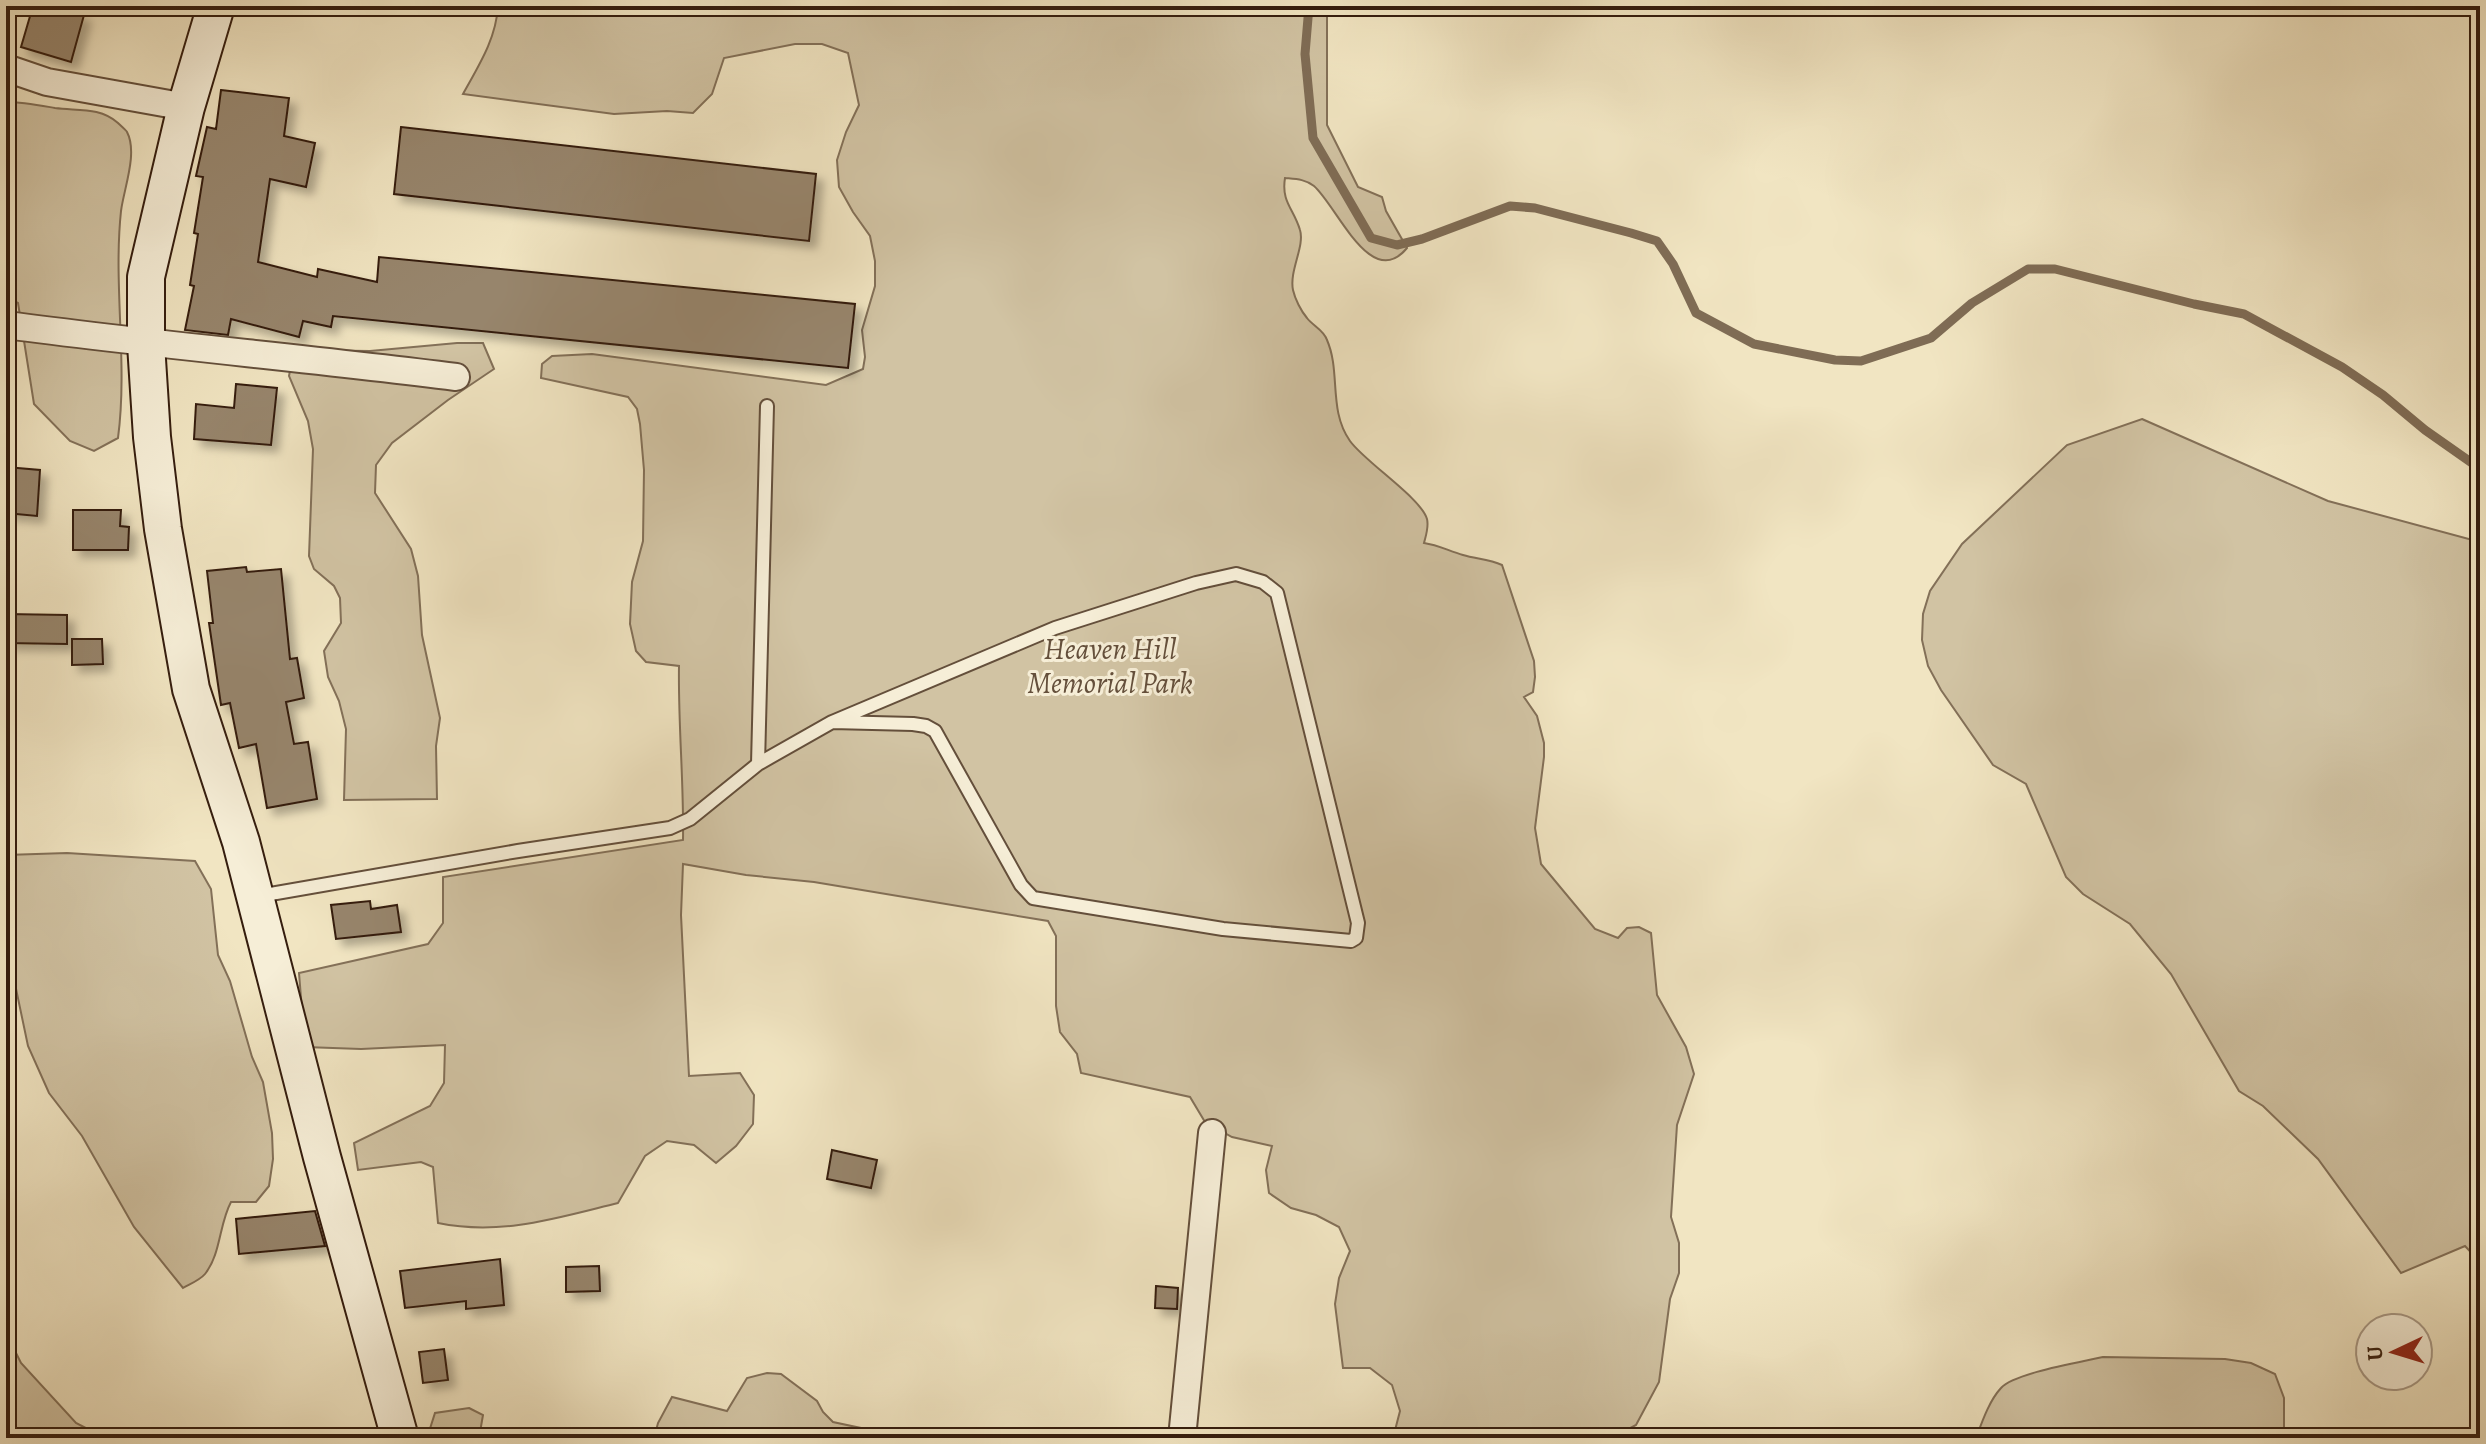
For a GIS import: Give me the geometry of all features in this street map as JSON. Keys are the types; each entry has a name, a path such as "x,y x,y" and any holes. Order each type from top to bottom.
{"street":[{"path":"216,6 186,107 146,277 146,344 152,437 163,529 191,689 241,842 322,1157 400,1438"},
{"path":"6,68 47,82 186,107"},
{"path":"6,325 146,344 456,377"},
{"path":"1182,1438 1212,1133"}],"lane":[{"path":"758,764 767,406"},
{"path":"256,896 670,828 690,819 758,764 832,722 1069,623 1196,583 1236,574 1263,582 1277,593 1358,923 1356,938 1351,941 1223,929 1033,898 1021,885 935,731 913,724 832,722"}],"green space":[{"name":"Heaven Hill Memorial Park","path":"498,6 1327,6 1327,125 1358,187 1382,197 1386,211 1407,248 1394,259 1381,260 1368,253 1314,186 1285,178 1286,199 1301,236 1292,283 1295,297 1309,321 1327,340 1343,429 1357,450 1423,510 1428,522 1424,543 1502,565 1534,661 1533,692 1524,697 1537,716 1544,743 1535,828 1541,864 1595,929 1618,938 1627,928 1639,927 1651,933 1657,995 1686,1047 1694,1074 1677,1125 1671,1217 1679,1243 1679,1273 1670,1299 1659,1382 1636,1425 1612,1438 1393,1438 1400,1411 1392,1385 1370,1368 1343,1368 1335,1304 1339,1278 1350,1251 1339,1227 1316,1215 1291,1208 1269,1193 1266,1170 1272,1146 1232,1137 1205,1122 1190,1097 1081,1073 1077,1054 1060,1032 1056,1006 1056,936 1048,921 814,882 683,864 681,915 689,1076 740,1073 754,1095 753,1124 736,1146 716,1163 694,1145 667,1141 645,1156 618,1203 529,1224 507,1226 438,1223 433,1167 421,1162 358,1170 354,1143 430,1106 444,1083 445,1045 361,1049 305,1047 299,973 428,944 443,923 443,877 683,840 679,666 646,662 636,651 630,624 632,582 643,541 644,470 637,409 628,397 541,378 542,364 552,356 592,354 826,385 863,369 862,330 875,286 875,261 870,236 839,187 837,160 859,105 848,53 822,44 795,44 724,58 712,94 693,113 614,114 463,94 490,41"},
{"path":"6,102 104,114 127,132 130,140 131,160 119,239 122,381 118,438 94,451 70,441 34,404 18,303 6,297"},
{"path":"483,343 494,369 392,443 376,465 375,493 411,549 418,576 422,635 440,718 436,746 437,799 344,800 346,729 339,701 328,677 324,651 341,623 340,598 334,586 314,569 309,556 313,449 308,421 289,376 294,350 370,351"},
{"path":"2142,419 2328,501 2480,542 2480,1262 2465,1246 2401,1273 2318,1159 2263,1106 2239,1091 2171,974 2130,924 2083,894 2066,877 2026,784 1993,765 1928,666 1922,640 1923,614 1930,591 1962,544 2067,445"},
{"path":"67,853 195,861 211,889 218,955 230,981 252,1057 263,1082 272,1133 273,1159 269,1186 256,1202 231,1202 210,1266 205,1274 183,1288 134,1227 82,1136 49,1093 28,1046 6,941 6,855"},
{"path":"6,1333 21,1363 76,1423 105,1438 30,1438 6,1421"},
{"path":"2103,1357 2225,1359 2251,1363 2275,1374 2284,1398 2284,1438 1976,1438 1993,1399 2008,1383 2033,1373"},
{"path":"767,1373 781,1374 817,1401 833,1422 861,1428 877,1438 654,1438 672,1397 727,1411 747,1378"},
{"path":"469,1408 483,1415 479,1438 427,1438 435,1413"}],"building":[{"path":"33,6 54,6 84,15 71,62 21,47"},
{"path":"221,90 289,98 284,136 315,143 306,187 270,179 258,262 317,277 318,269 377,282 379,257 855,304 848,368 333,316 331,327 303,321 299,337 231,319 228,335 185,330 194,286 190,285 198,234 194,233 203,177 196,176 207,127 216,129"},
{"path":"401,127 816,174 809,241 394,194"},
{"path":"236,384 277,388 271,445 194,439 196,404 234,408"},
{"path":"6,467 40,470 37,516 6,513"},
{"path":"73,510 121,510 120,526 129,527 128,550 73,550"},
{"path":"246,567 247,572 281,569 290,659 297,658 304,698 286,702 294,744 308,742 317,799 267,808 256,744 239,748 230,703 221,705 209,623 213,623 207,571"},
{"path":"6,614 67,615 67,644 6,643"},
{"path":"72,639 102,639 103,664 72,665"},
{"path":"370,901 371,909 397,905 401,932 336,939 331,905"},
{"path":"832,1150 877,1160 871,1188 827,1179"},
{"path":"315,1211 325,1246 239,1254 236,1219"},
{"path":"500,1259 504,1305 466,1309 466,1301 405,1308 400,1271"},
{"path":"599,1266 600,1291 566,1292 566,1267"},
{"path":"1156,1286 1178,1288 1177,1309 1155,1308"},
{"path":"444,1349 448,1380 423,1383 419,1352"}],"waterway":[{"path":"1309,6 1305,54 1313,138 1371,238 1397,245 1422,239 1510,206 1535,208 1631,233 1657,241 1673,264 1696,313 1754,344 1835,360 1861,361 1931,338 1972,303 2028,269 2055,269 2244,314 2342,367 2383,395 2425,430 2472,463 2480,464"}]}
